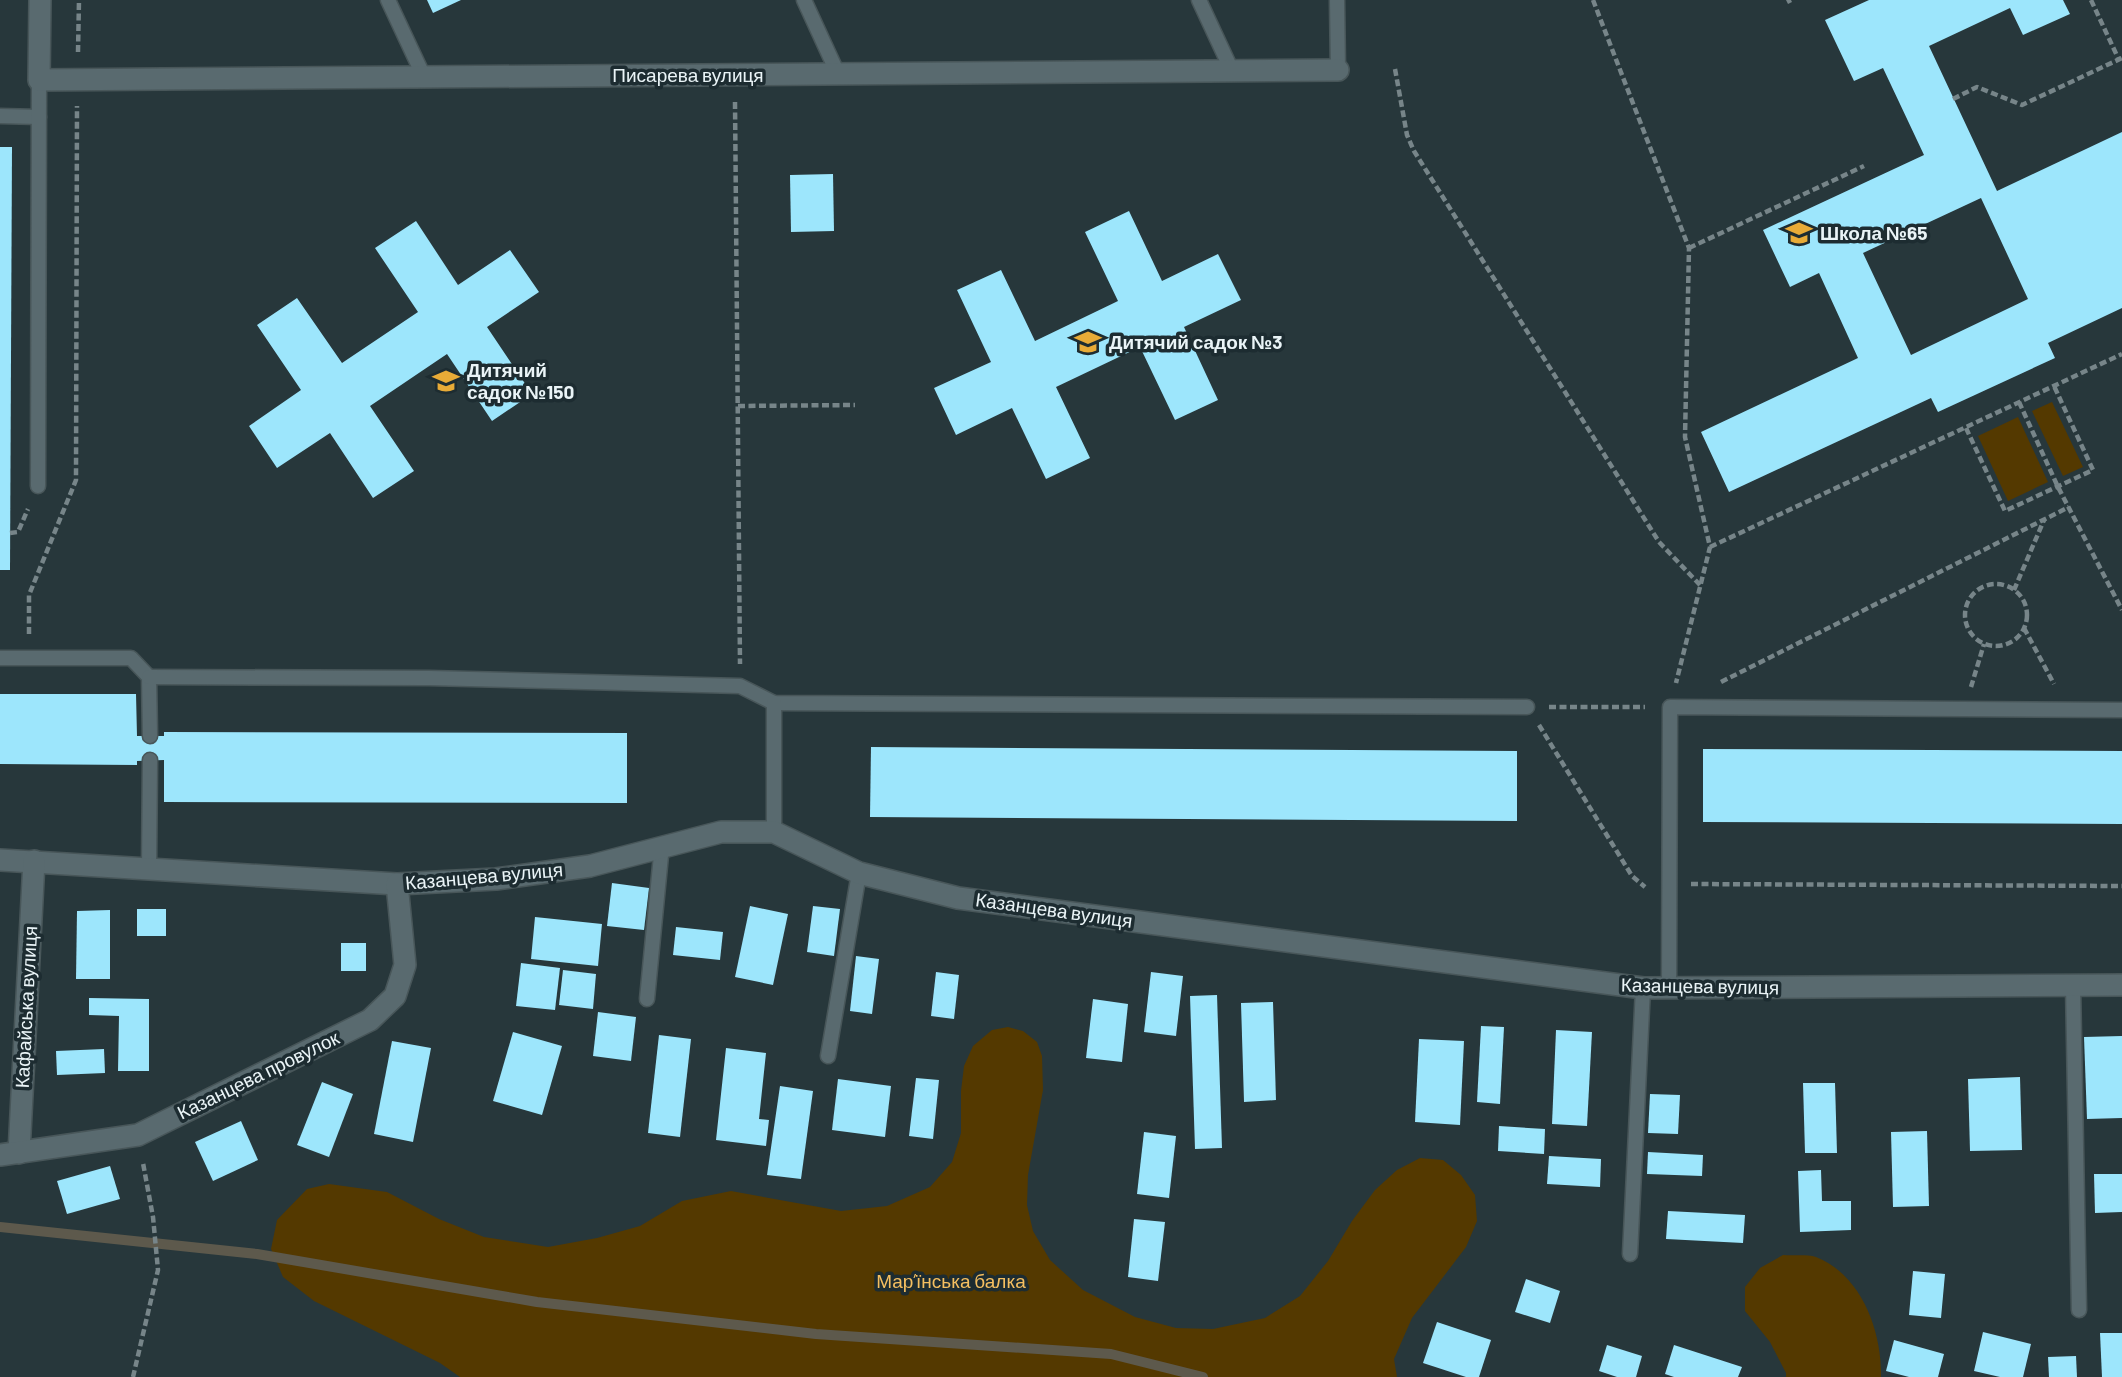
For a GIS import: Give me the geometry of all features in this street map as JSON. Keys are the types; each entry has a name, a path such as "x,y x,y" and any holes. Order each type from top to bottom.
{"street":[{"path":"39,80 40,0"},
{"name":"Писарева вулиця","path":"39,80 1338,70"},
{"name":"Казанцева вулиця","path":"0,860 397,884 496,879 590,866 662,845 721,832 774,832 859,873 958,898 1643,988 2122,985"},
{"name":"Кафайська вулиця","path":"9,1154 34,861"},
{"name":"Казанцева провулок","path":"9,1154 138,1135 370,1020 395,996 405,965 397,884"}],"lane":[{"path":"388,0 424,77"},
{"path":"804,0 838,74"},
{"path":"1199,0 1232,71"},
{"path":"1337,0 1338,70"},
{"path":"38,486 39,80"},
{"path":"0,116 39,117"},
{"path":"0,658 131,658 149,677 150,736"},
{"path":"149,677 429,678 740,686 774,703 1527,707"},
{"path":"774,703 774,832"},
{"path":"1669,989 1670,708 2122,710"},
{"path":"149,868 150,761"},
{"path":"647,999 662,845"},
{"path":"828,1056 859,873"},
{"path":"2073,985 2079,1310"},
{"path":"1630,1254 1643,988"}],"path":[{"path":"29,658 29,595 76,480 79,0"},
{"path":"1527,707 1670,708 1710,547 1685,437 1689,248 1593,0"},
{"path":"1954,99 1977,87 2022,105 2120,59 2091,0"},
{"path":"1395,69 1407,135 1414,151 1659,542 1700,586"},
{"path":"735,74 740,686"},
{"path":"1689,248 1864,166"},
{"path":"1710,547 2122,354"},
{"path":"1966,428 2005,512 2058,487 2093,470 2054,386"},
{"path":"2020,402 2058,487 2122,610"},
{"path":"738,406 855,405"},
{"path":"1720,682 2069,508"},
{"path":"2014,590 2044,520"},
{"path":"10,533 18,533"},
{"path":"1992,584 2004,585 2014,590 2026,607 2024,628 2019,636 2003,646 1984,644 1974,638 1968,628 1966,606 1981,588 1992,584"},
{"path":"2024,628 2068,709"},
{"path":"1965,709 1984,644"},
{"path":"1527,707 1632,876 1670,910"},
{"path":"1670,884 2122,886"},
{"path":"133,1377 159,1270 153,1217 138,1135"}],"green space":[{"path":"2052,402 2083,467 2063,476 2032,411"},
{"path":"2018,417 2048,482 2008,501 1978,436"},
{"name":"Мар’їнська балка","path":"1008,1027 1023,1031 1037,1042 1042,1056 1043,1090 1028,1175 1027,1205 1033,1231 1050,1260 1083,1290 1135,1317 1176,1328 1213,1329 1265,1318 1300,1296 1328,1261 1375,1190 1397,1170 1420,1158 1443,1160 1461,1175 1475,1195 1477,1221 1466,1247 1412,1318 1394,1359 1397,1377 460,1377 440,1363 314,1301 283,1277 271,1249 277,1220 307,1189 329,1184 387,1192 439,1219 484,1237 548,1247 597,1238 640,1226 682,1201 731,1191 841,1211 887,1206 930,1187 952,1162 961,1133 964,1066 973,1046 992,1030"},
{"path":"1783,1255 1816,1257 1832,1265 1846,1277 1857,1291 1873,1324 1878,1342 1881,1377 1786,1377 1770,1342 1745,1311 1745,1287 1760,1268"}],"building":[{"path":"427,0 461,0 433,13"},
{"path":"1869,0 2063,0 2070,14 2023,35 2010,8 1929,46 1997,191 2122,132 2122,308 2048,343 2055,358 1938,412 1931,398 1729,492 1701,432 1858,358 1819,273 1790,287 1763,230 1924,155 1883,68 1854,81 1825,20","holes":["1981,198 2028,299 1911,355 1863,253"]},
{"path":"0,147 12,147 10,570 0,570"},
{"path":"833,174 834,231 791,232 790,175"},
{"path":"1129,211 1162,281 1218,254 1241,300 1184,327 1218,400 1175,420 1140,347 1056,387 1090,458 1046,479 1012,408 956,435 934,388 991,362 957,290 1001,270 1035,341 1118,301 1085,232"},
{"path":"416,221 458,285 510,250 539,292 487,327 532,394 492,421 447,354 370,406 414,471 373,498 330,433 277,468 249,426 301,390 257,325 297,298 342,363 418,312 375,248"},
{"path":"0,694 136,694 137,736 164,736 164,732 627,733 627,803 164,802 164,760 137,761 137,765 0,764"},
{"path":"871,747 1517,751 1517,821 870,817"},
{"path":"1703,749 2122,751 2122,824 1703,822"},
{"path":"612,883 649,888 644,930 607,926"},
{"path":"750,906 788,914 773,985 735,977"},
{"path":"813,906 840,909 834,956 807,952"},
{"path":"137,909 166,909 166,936 137,936"},
{"path":"110,910 110,979 76,979 77,911"},
{"path":"535,917 602,924 598,966 531,959"},
{"path":"676,927 723,932 720,960 673,955"},
{"path":"341,943 366,943 366,971 341,971"},
{"path":"856,956 879,959 872,1014 850,1011"},
{"path":"521,963 560,968 555,1010 516,1006"},
{"path":"563,970 596,974 593,1009 559,1005"},
{"path":"936,972 959,975 954,1019 931,1016"},
{"path":"1151,972 1183,976 1176,1036 1144,1032"},
{"path":"1217,995 1222,1148 1195,1149 1190,996"},
{"path":"89,998 149,999 149,1071 118,1071 119,1016 89,1015"},
{"path":"1093,999 1128,1004 1122,1062 1086,1058"},
{"path":"1273,1002 1276,1100 1244,1102 1241,1003"},
{"path":"598,1012 636,1017 631,1061 593,1056"},
{"path":"1481,1026 1504,1027 1500,1104 1477,1102"},
{"path":"1556,1030 1592,1032 1587,1126 1552,1124"},
{"path":"513,1032 562,1046 542,1115 493,1101"},
{"path":"659,1035 691,1039 680,1137 648,1133"},
{"path":"2122,1036 2122,1118 2087,1119 2084,1037"},
{"path":"1419,1039 1464,1041 1460,1125 1415,1122"},
{"path":"392,1041 431,1048 413,1142 374,1134"},
{"path":"726,1048 766,1053 759,1119 769,1120 766,1146 716,1140"},
{"path":"104,1049 105,1073 57,1075 56,1051"},
{"path":"2020,1077 2022,1150 1970,1151 1968,1079"},
{"path":"916,1078 939,1080 933,1139 909,1136"},
{"path":"838,1079 891,1086 885,1137 832,1130"},
{"path":"322,1082 353,1094 329,1157 297,1145"},
{"path":"1803,1083 1835,1083 1837,1153 1805,1153"},
{"path":"780,1086 813,1091 801,1179 767,1175"},
{"path":"1650,1094 1680,1095 1678,1134 1648,1133"},
{"path":"241,1121 258,1160 213,1181 195,1142"},
{"path":"1499,1126 1545,1129 1544,1154 1498,1151"},
{"path":"1927,1131 1929,1206 1893,1207 1891,1132"},
{"path":"1144,1132 1176,1136 1169,1198 1137,1194"},
{"path":"1648,1152 1703,1155 1702,1176 1647,1174"},
{"path":"1549,1156 1601,1159 1600,1187 1547,1184"},
{"path":"110,1166 120,1199 67,1214 57,1181"},
{"path":"1821,1170 1822,1201 1851,1201 1851,1230 1800,1232 1798,1171"},
{"path":"2094,1174 2122,1174 2122,1212 2095,1213"},
{"path":"1668,1211 1745,1215 1743,1243 1666,1239"},
{"path":"1134,1219 1165,1222 1158,1281 1128,1277"},
{"path":"1913,1271 1945,1274 1941,1318 1909,1315"},
{"path":"1526,1279 1560,1291 1550,1323 1515,1312"},
{"path":"1437,1322 1491,1340 1479,1377 1466,1377 1423,1363"},
{"path":"1983,1332 2031,1344 2023,1377 2000,1377 1974,1371"},
{"path":"2100,1333 2122,1333 2122,1377 2102,1377"},
{"path":"1894,1340 1944,1354 1938,1377 1909,1377 1886,1371"},
{"path":"1607,1345 1642,1356 1636,1377 1617,1377 1599,1371"},
{"path":"1674,1345 1742,1367 1738,1377 1674,1377 1665,1374"},
{"path":"2076,1356 2077,1377 2049,1377 2048,1357"}],"waterway":[{"path":"0,1227 257,1254 537,1302 816,1334 1111,1354 1203,1377"}],"place":[{"name":"Школа №65","path":"1799,233"},
{"name":"Дитячий садок №3","path":"1088,342"},
{"name":"Дитячий садок №150","path":"446,381"}]}
